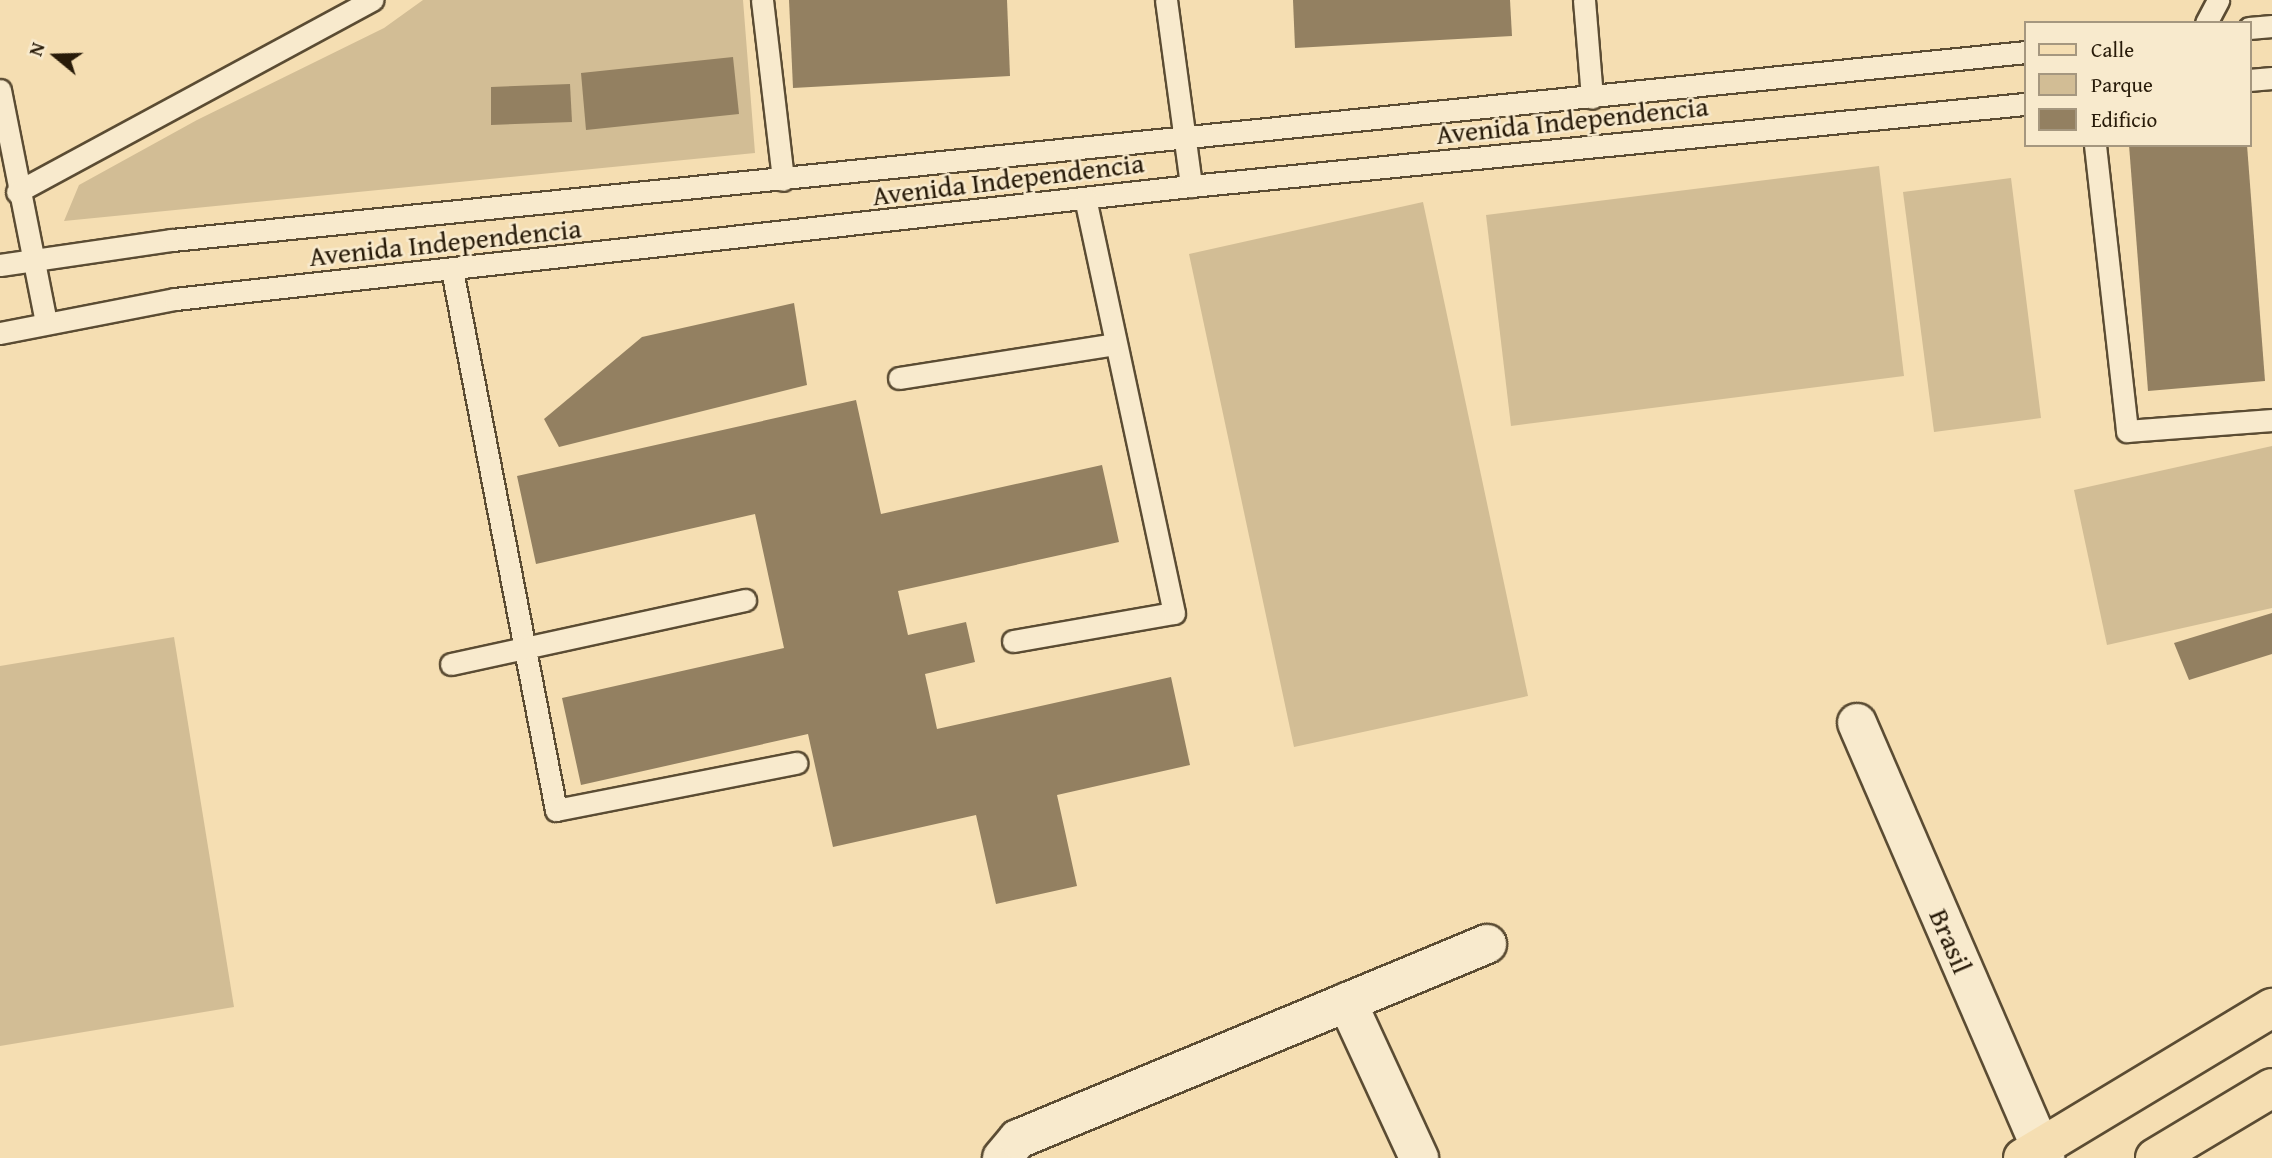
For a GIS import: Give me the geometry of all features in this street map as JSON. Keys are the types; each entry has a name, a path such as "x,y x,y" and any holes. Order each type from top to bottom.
{"main road":[{"path":"2036,1155 2272,1008"},
{"path":"2155,1158 2272,1088"}],"street":[{"name":"Brasil","path":"1857,723 2036,1155"},
{"path":"1002,1158 1018,1139 1487,944"},
{"path":"1347,1002 1419,1158"}],"lane":[{"path":"17,192 372,0"},
{"path":"762,0 783,180"},
{"path":"1166,0 1191,186"},
{"path":"1584,0 1592,98"},
{"path":"2207,21 2218,0"},
{"path":"2251,29 2272,26"},
{"name":"Avenida Independencia","path":"0,265 33,258 783,180 1183,135 1592,98 2024,52"},
{"path":"2251,80 2272,78"},
{"path":"0,90 17,192 46,323"},
{"name":"Avenida Independencia","path":"0,333 174,299 1191,186 2024,104"},
{"path":"2095,147 2127,431 2272,420"},
{"path":"1013,641 1174,612 1085,199"},
{"path":"452,270 556,810 796,763"},
{"path":"900,378 1115,344"},
{"path":"451,664 745,600"}],"green space":[{"path":"423,0 743,0 755,153 64,221 79,185 197,120 384,28"},
{"path":"1879,166 1904,376 1511,426 1486,215"},
{"path":"2011,178 2041,418 1934,432 1903,192"},
{"path":"1423,202 1528,696 1294,747 1189,254"},
{"path":"2272,446 2272,608 2107,645 2074,490"},
{"path":"174,637 234,1007 0,1046 0,666"}],"building":[{"path":"789,0 1007,0 1010,76 793,88"},
{"path":"1293,0 1510,0 1512,36 1295,48"},
{"path":"733,57 739,114 586,130 581,73"},
{"path":"570,84 572,122 491,125 491,87"},
{"path":"2129,147 2247,147 2265,381 2148,391"},
{"path":"794,303 807,385 559,447 544,419 642,337"},
{"path":"856,400 881,514 1102,465 1119,542 898,591 908,635 966,622 975,662 925,674 937,729 1171,677 1190,765 1057,795 1077,886 996,904 976,815 833,847 808,734 581,785 562,698 784,648 755,514 536,564 517,476"},
{"path":"2272,613 2272,654 2189,680 2174,643"}]}
